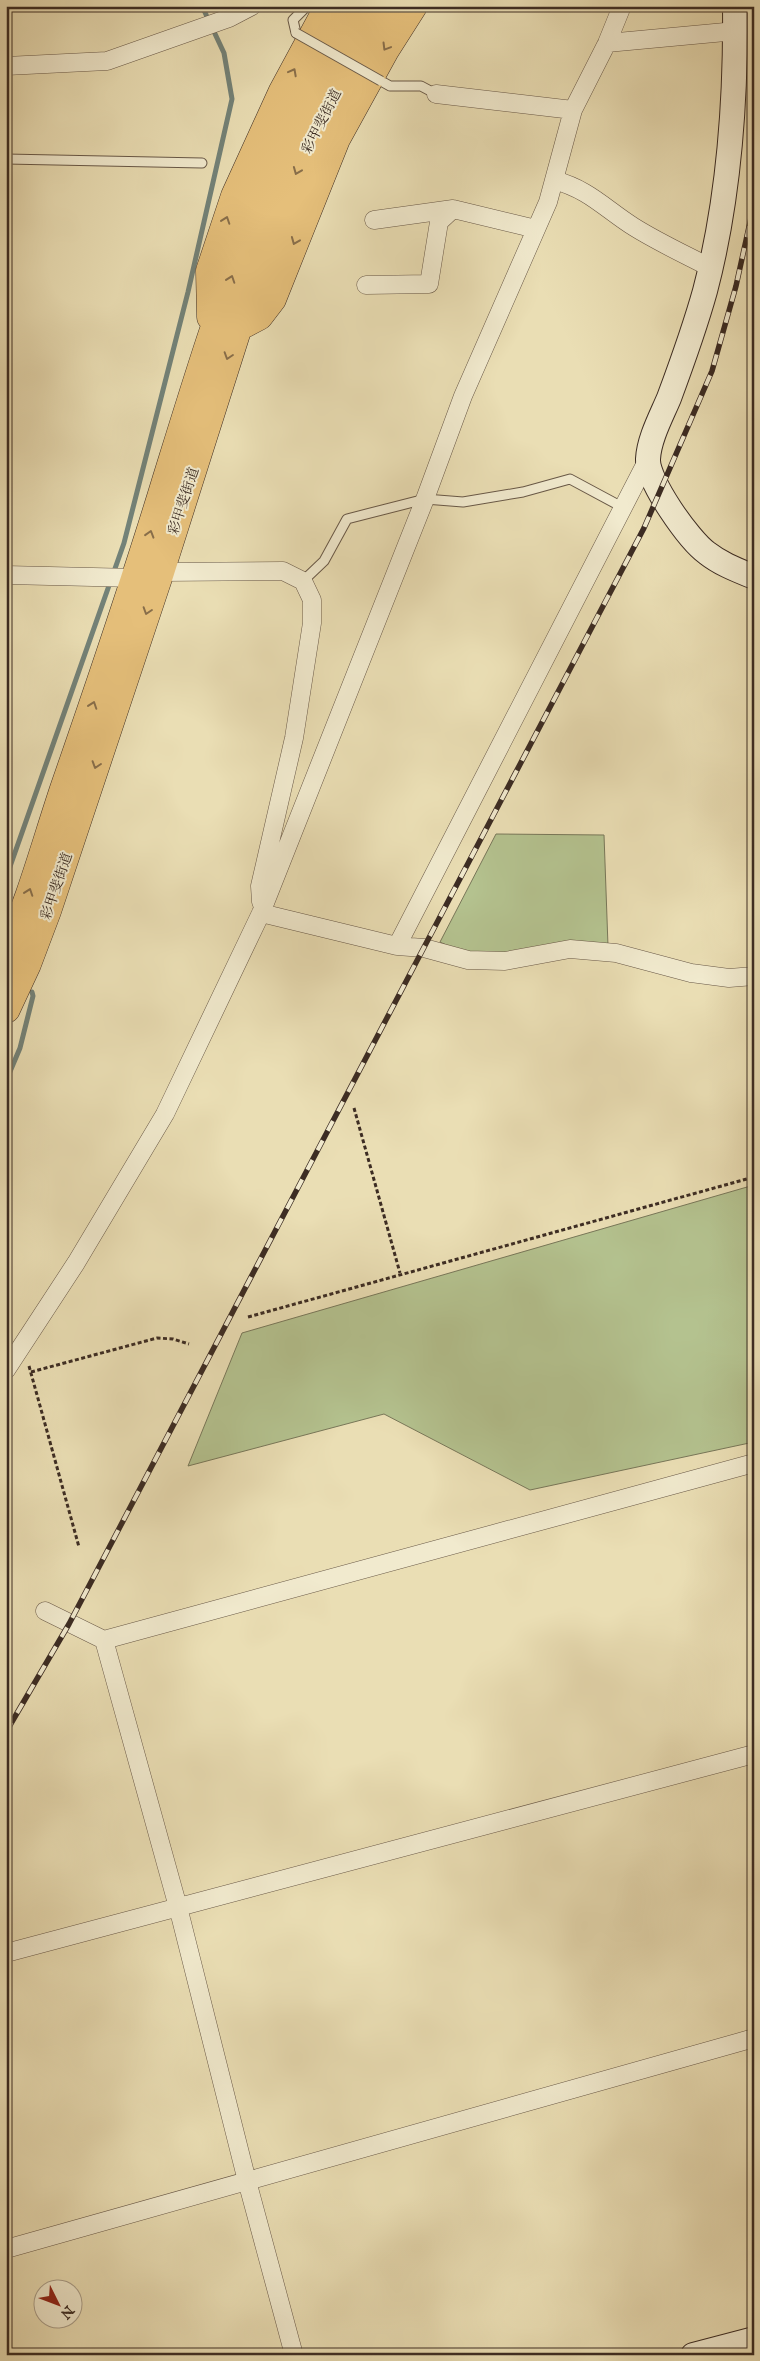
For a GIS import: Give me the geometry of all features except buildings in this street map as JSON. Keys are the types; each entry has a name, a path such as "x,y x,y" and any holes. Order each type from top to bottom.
{"highway":[{"path":"212,336 210,271 232,204 282,93 329,6"},
{"name":"彩甲斐街道","path":"6,1009 48,912 148,575 212,336 252,220 284,144 316,81 360,6"},
{"name":"彩甲斐街道","path":"6,954 298,167 344,76 389,6"},
{"path":"238,327 259,316 272,299 336,139 384,50 413,6"}],"street":[{"path":"6,66 107,61 229,18 252,6"},
{"path":"6,1370 76,1263 165,1114 261,912 425,499 463,396 536,229 554,180 573,110 607,43 622,6"},
{"path":"397,946 648,459 652,442 685,354 709,267 730,148 736,6"},
{"path":"607,43 736,31"},
{"path":"436,94 573,110"},
{"path":"554,180 581,189 632,226 709,267"},
{"path":"374,220 453,208 536,229"},
{"path":"366,284 429,284 439,222 453,208"},
{"path":"648,459 651,475 687,532 705,552 729,567 754,577"},
{"path":"6,575 148,575 283,572 303,581 312,600 312,623 294,738 260,886 261,912"},
{"path":"261,912 397,946 424,948 468,960 504,961 570,948 616,954 691,973 729,978 754,976"},
{"path":"45,1611 104,1640 754,1463"},
{"path":"104,1640 178,1907 247,2181 294,2355"},
{"path":"6,1953 754,1754"},
{"path":"6,2249 754,2038"},
{"path":"692,2355 754,2339"}],"lane":[{"path":"307,6 294,20 296,33 390,86 422,86 436,94"},
{"path":"6,159 202,164"},
{"path":"303,581 324,561 346,519 425,499 463,502 523,492 570,479 624,508"}],"path":[{"path":"354,1108 400,1273"},
{"path":"248,1316 754,1177"},
{"path":"31,1372 157,1338 173,1339 189,1344"},
{"path":"22,1344 79,1547"}],"green space":[{"path":"496,834 604,835 608,946 506,956 469,956 440,942"},
{"path":"754,1185 754,1442 530,1490 384,1414 188,1466 242,1333"}],"waterway":[{"path":"6,878 124,543 188,292 232,99 224,53 202,6"},
{"path":"6,1081 20,1048 33,996 32,992"}],"railway":[{"path":"6,1732 69,1624 644,528 712,371 736,286 754,204"}]}
